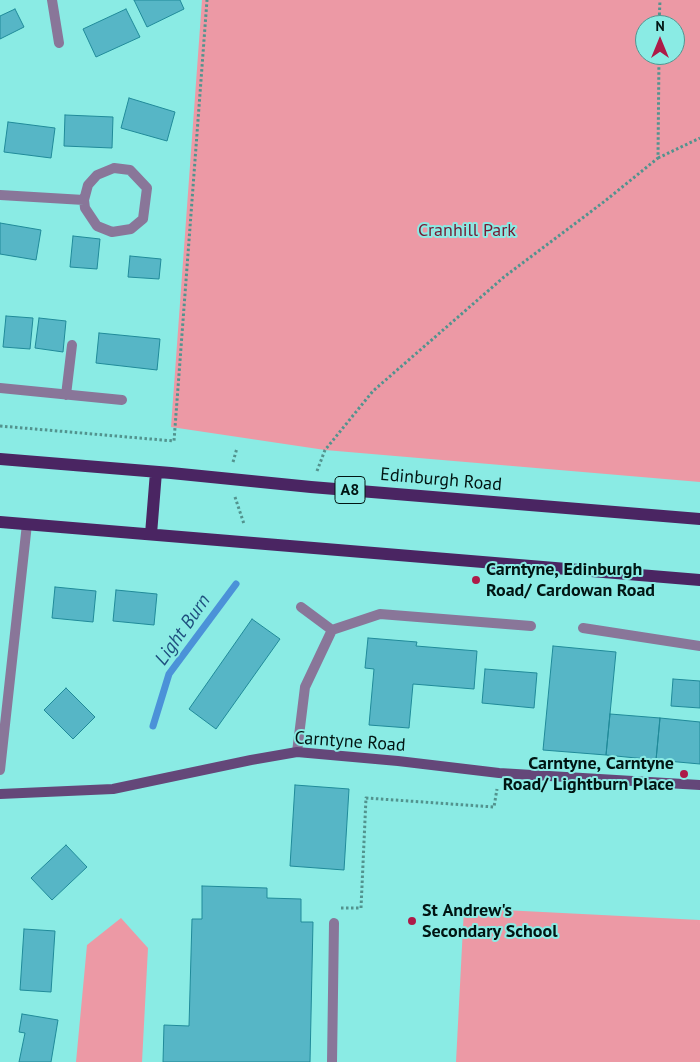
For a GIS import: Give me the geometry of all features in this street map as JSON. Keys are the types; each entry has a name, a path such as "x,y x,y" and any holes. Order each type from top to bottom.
{"main road":[{"name":"Edinburgh Road","path":"0,459 700,519"},
{"path":"151,534 156,472"},
{"path":"0,522 700,580"}],"street":[{"path":"52,0 59,43"},
{"path":"114,168 130,170 147,188 143,219 131,230 112,232 97,226 85,208 84,200 88,185 97,175 114,168"},
{"path":"0,195 84,200"},
{"path":"66,395 72,346"},
{"path":"0,388 122,400"},
{"path":"0,770 27,524"},
{"path":"302,608 332,630"},
{"path":"297,752 305,687 332,630 380,614 530,626"},
{"path":"583,628 700,646"},
{"name":"Carntyne Road","path":"0,794 113,789 297,752 499,773 700,785"},
{"path":"332,1062 334,923"}],"path":[{"path":"0,426 174,441 207,0"},
{"path":"659,15 660,0"},
{"path":"658,158 659,65"},
{"path":"311,486 325,450 373,391 504,277 605,201 658,158 700,138"},
{"path":"237,448 229,479 250,542"},
{"path":"334,923 332,908 361,908 366,798 494,807 499,773"}],"green space":[{"name":"Cranhill Park","path":"202,0 700,0 700,482 325,450 171,427"},
{"path":"464,908 700,920 700,1062 456,1062"},
{"path":"121,918 148,948 142,1062 76,1062 87,945"}],"building":[{"path":"134,0 180,0 184,9 147,27"},
{"path":"15,9 24,27 0,39 0,16"},
{"path":"126,9 140,37 96,57 83,29"},
{"path":"129,98 175,112 167,141 121,128"},
{"path":"65,115 113,117 112,148 64,146"},
{"path":"8,122 55,128 51,158 4,152"},
{"path":"0,223 41,230 36,260 0,254"},
{"path":"73,236 100,239 97,269 70,267"},
{"path":"130,256 161,259 159,279 128,277"},
{"path":"6,316 33,318 30,349 3,347"},
{"path":"39,318 66,321 63,352 35,348"},
{"path":"99,333 160,339 157,370 96,363"},
{"path":"55,587 96,591 93,622 52,618"},
{"path":"116,590 157,594 154,625 113,621"},
{"path":"252,619 280,639 216,729 189,709"},
{"path":"368,638 417,642 416,646 477,651 474,689 413,684 409,728 369,725 374,669 365,668"},
{"path":"553,646 616,652 606,755 543,750"},
{"path":"485,669 537,673 534,708 482,703"},
{"path":"673,679 700,681 700,708 671,706"},
{"path":"66,688 95,717 73,739 44,710"},
{"path":"610,714 660,718 656,760 606,755"},
{"path":"660,718 700,722 700,764 656,760"},
{"path":"295,785 349,789 344,870 290,866"},
{"path":"66,845 87,867 52,900 31,878"},
{"path":"202,886 267,888 267,898 301,899 301,922 313,922 310,1062 163,1062 164,1025 189,1026 192,919 202,919"},
{"path":"24,929 55,931 51,992 20,990"},
{"path":"22,1014 58,1020 51,1062 19,1062 25,1033 19,1032"}],"waterway":[{"name":"Light Burn","path":"153,726 169,674 236,584"}],"place":[{"name":"Carntyne, Edinburgh Road/ Cardowan Road","path":"476,580"},
{"name":"Carntyne, Carntyne Road/ Lightburn Place","path":"684,774"},
{"name":"St Andrew's Secondary School","path":"412,921"}]}
